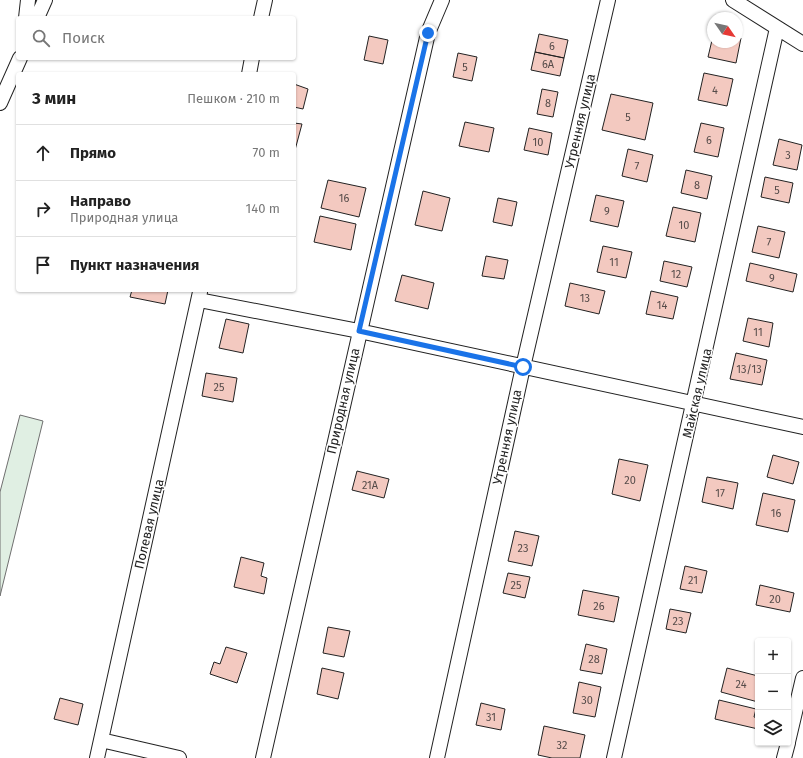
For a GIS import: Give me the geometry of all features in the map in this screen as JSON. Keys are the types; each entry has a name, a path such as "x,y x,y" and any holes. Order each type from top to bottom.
{"street":[{"path":"26,16 28,0"},
{"path":"39,16 45,0"},
{"path":"261,16 265,0"},
{"name":"Природная улица","path":"263,758 428,33 442,0"},
{"name":"Утренняя улица","path":"437,758 523,367 608,0"},
{"path":"733,0 803,44"},
{"name":"Майская улица","path":"614,758 695,402 777,28"},
{"path":"0,103 19,60"},
{"path":"249,72 252,60"},
{"path":"200,295 523,367 695,402 803,427"},
{"name":"Полевая улица","path":"97,758 200,295"},
{"path":"791,729 803,678"},
{"path":"101,740 179,758"},
{"path":"784,758 787,746"}],"green space":[{"path":"20,415 43,421 0,596 0,492"}],"building":[{"path":"539,34 568,40 564,58 535,52"},
{"path":"369,36 388,40 383,64 364,60"},
{"path":"710,48 739,48 736,63 708,57"},
{"path":"535,52 564,58 560,76 531,70"},
{"path":"458,53 477,57 472,81 453,77"},
{"path":"704,73 733,79 727,106 698,100"},
{"path":"296,85 308,89 303,109 296,107"},
{"path":"542,89 558,92 553,117 537,114"},
{"path":"611,94 653,103 645,140 602,130"},
{"path":"465,122 494,128 489,152 459,146"},
{"path":"296,123 302,124 296,146"},
{"path":"701,123 724,128 718,157 694,152"},
{"path":"529,128 552,133 548,155 524,150"},
{"path":"779,139 802,145 797,170 773,165"},
{"path":"628,149 653,155 647,182 622,176"},
{"path":"686,170 712,176 707,199 681,193"},
{"path":"765,177 793,183 789,203 761,197"},
{"path":"328,180 366,188 359,217 321,208"},
{"path":"423,191 450,198 442,231 415,225"},
{"path":"596,195 624,201 618,227 590,221"},
{"path":"498,198 517,202 512,226 493,222"},
{"path":"673,207 701,213 695,242 666,236"},
{"path":"320,216 356,224 351,250 314,242"},
{"path":"758,226 785,232 779,258 752,252"},
{"path":"603,246 632,252 626,278 597,272"},
{"path":"486,256 508,260 504,279 482,276"},
{"path":"664,261 692,267 687,287 660,281"},
{"path":"750,263 797,274 793,292 746,281"},
{"path":"402,275 434,283 428,309 395,301"},
{"path":"570,283 605,291 599,314 565,306"},
{"path":"651,291 678,297 673,319 646,314"},
{"path":"131,292 168,292 165,304 130,297"},
{"path":"748,318 773,323 769,347 743,341"},
{"path":"226,319 249,324 243,353 219,348"},
{"path":"736,353 767,360 762,385 730,379"},
{"path":"206,373 237,378 233,402 202,396"},
{"path":"773,455 799,462 793,484 767,477"},
{"path":"619,459 648,465 640,501 612,494"},
{"path":"357,471 389,479 384,498 352,490"},
{"path":"707,477 738,483 733,509 702,502"},
{"path":"763,493 795,500 788,532 756,525"},
{"path":"515,531 539,536 532,566 508,561"},
{"path":"241,557 264,563 261,576 267,578 264,594 234,587"},
{"path":"685,566 707,571 702,593 680,589"},
{"path":"508,573 530,577 525,598 503,593"},
{"path":"760,585 794,593 790,612 756,605"},
{"path":"583,590 619,597 614,622 578,615"},
{"path":"670,609 691,613 686,633 666,629"},
{"path":"328,627 350,631 344,657 323,653"},
{"path":"586,644 607,649 602,674 580,670"},
{"path":"226,647 247,653 237,683 210,674 214,662 220,664"},
{"path":"322,668 344,673 338,699 317,694"},
{"path":"727,668 755,675 755,701 721,692"},
{"path":"579,682 601,687 595,717 573,713"},
{"path":"60,698 83,704 78,725 54,719"},
{"path":"719,700 755,709 755,728 715,719"},
{"path":"481,703 505,709 501,730 476,725"},
{"path":"544,726 585,735 580,758 552,758 538,755"}],"route":[{"path":"428,33 359,331 523,367"}]}
